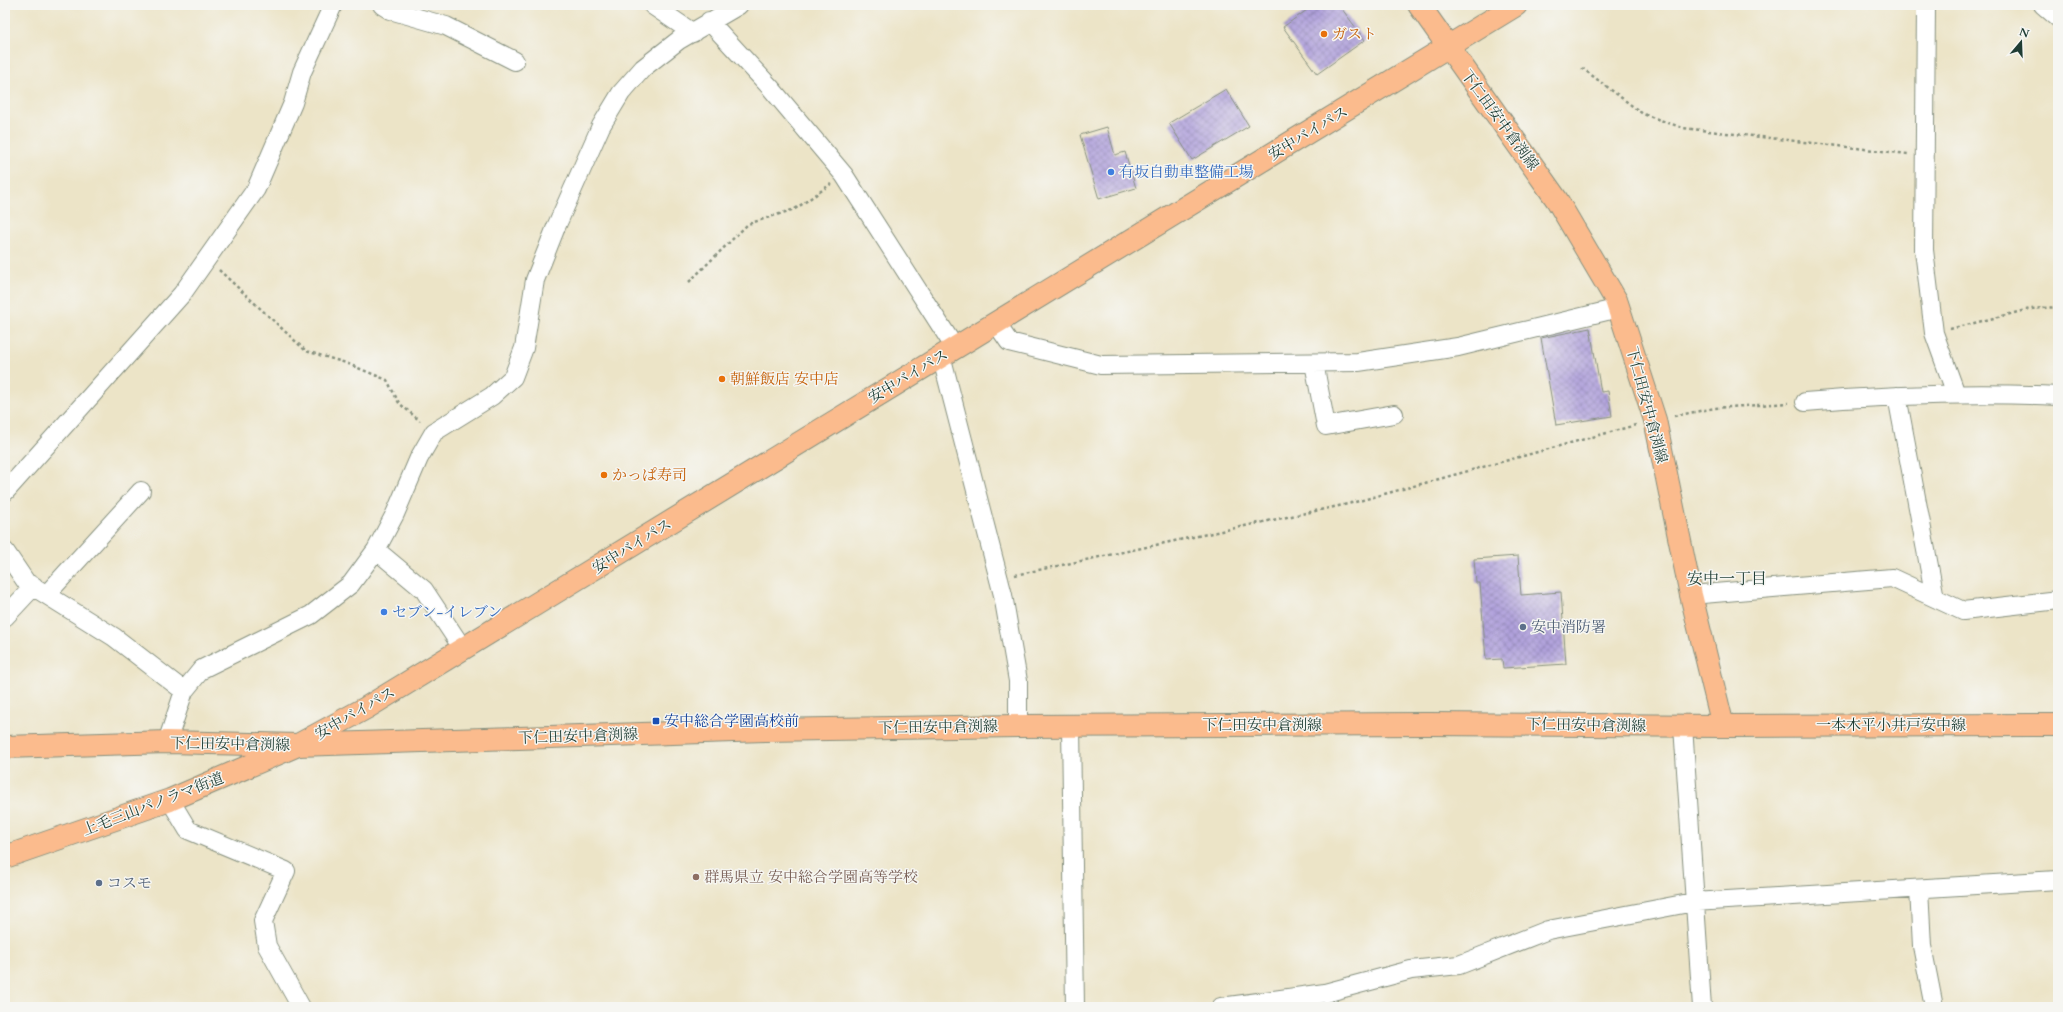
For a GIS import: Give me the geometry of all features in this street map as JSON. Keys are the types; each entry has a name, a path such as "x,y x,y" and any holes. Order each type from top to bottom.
{"main road":[{"name":"下仁田安中倉渕線","path":"5,747 166,742 298,745 757,730 1018,726 1420,724 1723,726 1691,595 1655,420 1616,300 1558,200 1448,48 1419,5"},
{"name":"安中バイパス","path":"298,745 366,708 1448,48 1516,5"},
{"name":"一本木平小井戸安中線","path":"1723,726 2058,724"},
{"name":"上毛三山パノラマ街道","path":"5,857 170,800 298,745"}],"street":[{"path":"5,492 182,294 256,189 292,103 302,72 333,5"},
{"path":"382,5 390,10 446,26 515,61"},
{"path":"652,5 693,33"},
{"path":"166,742 184,691 202,668 311,615 351,584 376,550 395,514 418,458 434,432 492,396 513,377 524,348 534,280 556,226 601,126 621,93 643,68 679,40 693,33 708,21 739,5"},
{"path":"1926,5 1924,250 1934,333 1956,394"},
{"path":"2043,5 2058,18"},
{"path":"708,21 770,87 844,175 948,352 999,578 1018,681 1018,726"},
{"path":"996,323 1009,342 1101,365 1358,362 1458,347 1619,308"},
{"path":"1314,363 1326,426 1394,414"},
{"path":"1805,402 1956,394 2058,396"},
{"path":"1897,396 1935,598"},
{"path":"5,617 40,590 141,491"},
{"path":"376,550 424,590 463,649"},
{"path":"5,551 26,582 114,637 184,691"},
{"path":"1691,595 1892,578 1963,611 2058,600"},
{"path":"1071,726 1075,1007"},
{"path":"1683,726 1702,1007"},
{"path":"170,800 188,830 286,871 263,921 267,946 301,1007"},
{"path":"1221,1007 1325,993 1411,970 1459,965 1548,930 1694,902 2058,880"},
{"path":"1919,889 1922,946 1934,1007"}],"path":[{"path":"1582,68 1642,114 1683,128 1925,156"},
{"path":"689,282 748,224 795,209 844,175"},
{"path":"206,259 306,351 346,363 387,380 399,403 434,432"},
{"path":"1934,333 2030,309 2058,307"},
{"path":"999,578 1348,504 1655,420 1715,408 1805,402"}],"building":[{"name":"ガスト","path":"1314,5 1339,5 1365,40 1317,74 1283,27"},
{"path":"1226,89 1249,126 1192,160 1169,123"},
{"name":"有坂自動車整備工場","path":"1107,127 1115,155 1125,152 1136,188 1099,199 1080,135"},
{"path":"1590,328 1601,392 1608,391 1612,416 1556,425 1541,338"},
{"name":"安中消防署","path":"1518,556 1521,595 1561,592 1566,664 1503,668 1502,659 1486,660 1480,583 1476,583 1474,559"}],"place":[{"name":"ガスト","path":"1324,34"},
{"name":"有坂自動車整備工場","path":"1111,172"},
{"name":"朝鮮飯店 安中店","path":"722,379"},
{"name":"かっぱ寿司","path":"604,475"},
{"name":"セブン-イレブン","path":"384,612"},
{"name":"安中消防署","path":"1523,627"},
{"name":"安中総合学園高校前","path":"656,721"},
{"name":"群馬県立 安中総合学園高等学校","path":"696,877"},
{"name":"コスモ","path":"99,883"}],"district":[{"name":"安中一丁目","path":"1727,578"}]}
